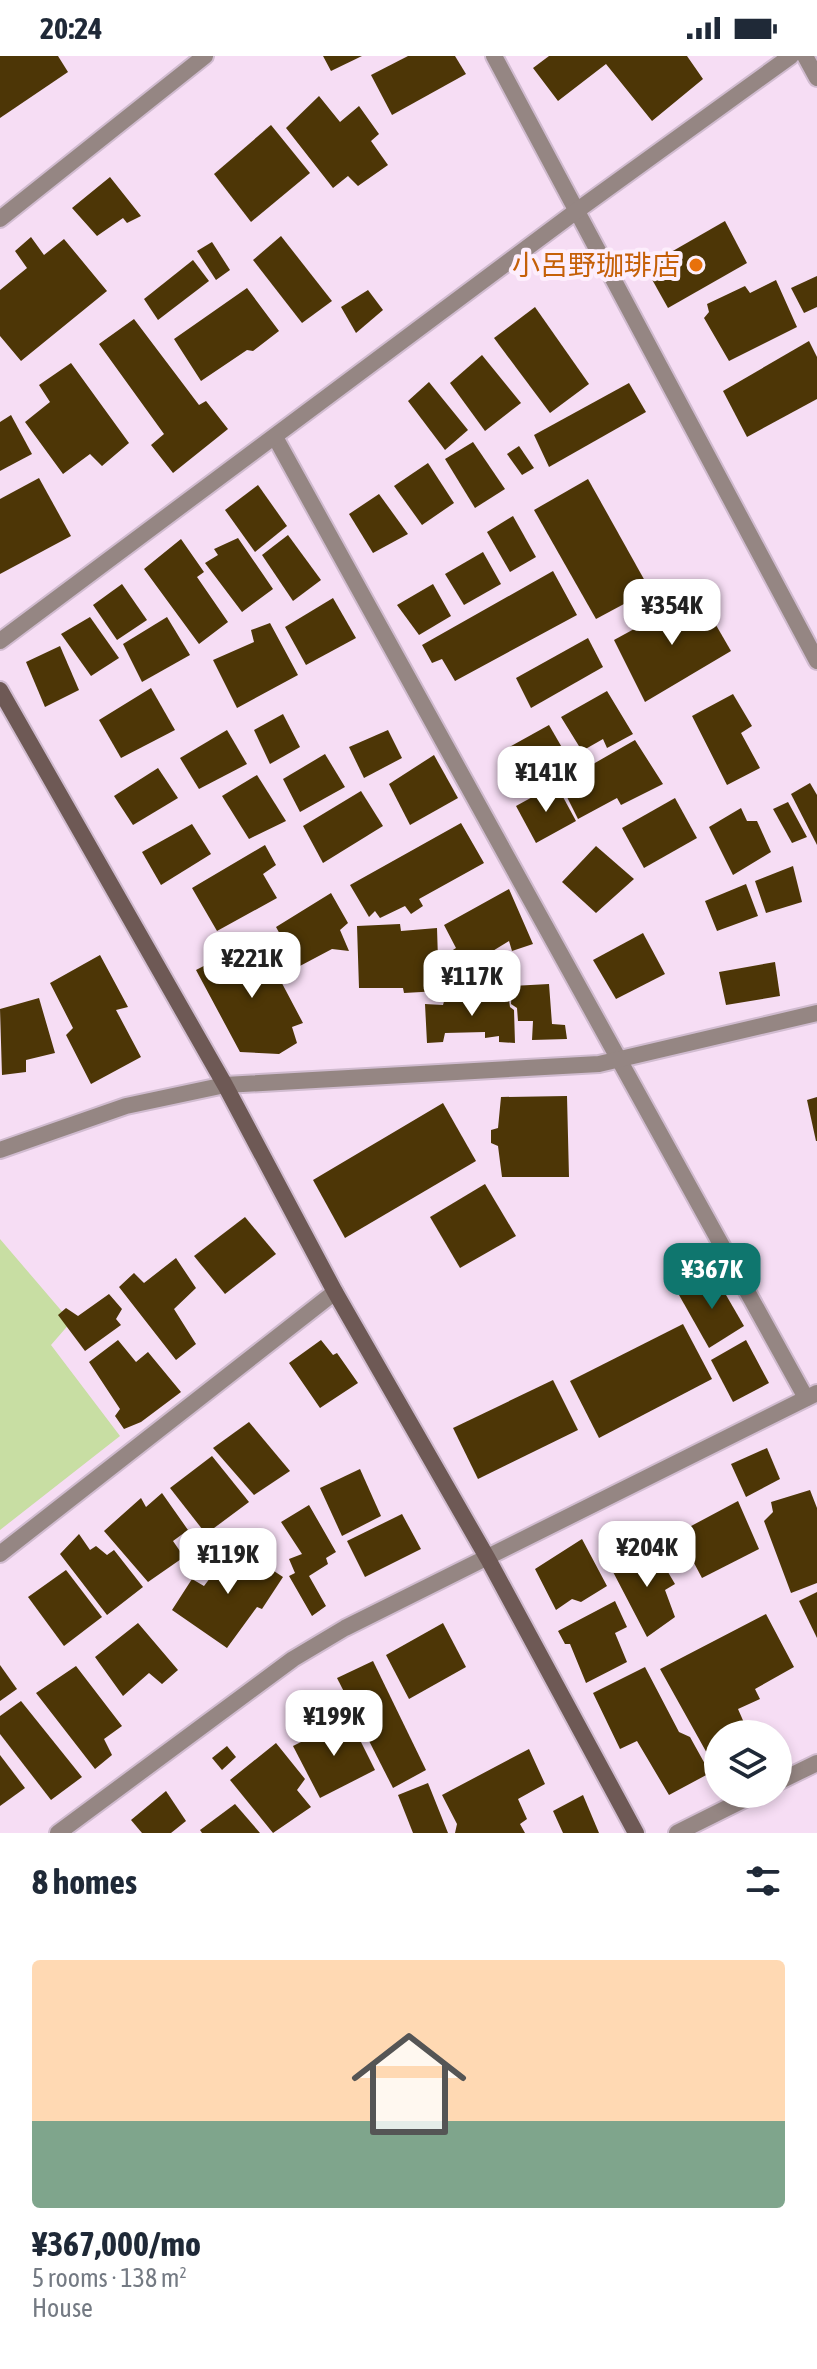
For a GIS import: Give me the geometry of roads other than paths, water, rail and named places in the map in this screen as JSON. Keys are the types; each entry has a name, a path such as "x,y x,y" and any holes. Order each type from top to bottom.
{"street":[{"path":"0,219 205,56"},
{"path":"494,56 817,661"},
{"path":"0,641 575,212 791,56"},
{"path":"805,56 817,78"},
{"path":"58,1833 293,1659 345,1628 812,1395 621,1061 275,437"},
{"path":"0,690 225,1085 335,1292 488,1559 636,1833"},
{"path":"0,1150 126,1106 225,1085 621,1061 817,1013"},
{"path":"0,1554 335,1292"},
{"path":"792,1775 817,1763"},
{"path":"677,1833 727,1808"}],"place":[{"name":"小呂野珈琲店","path":"696,265"}]}
